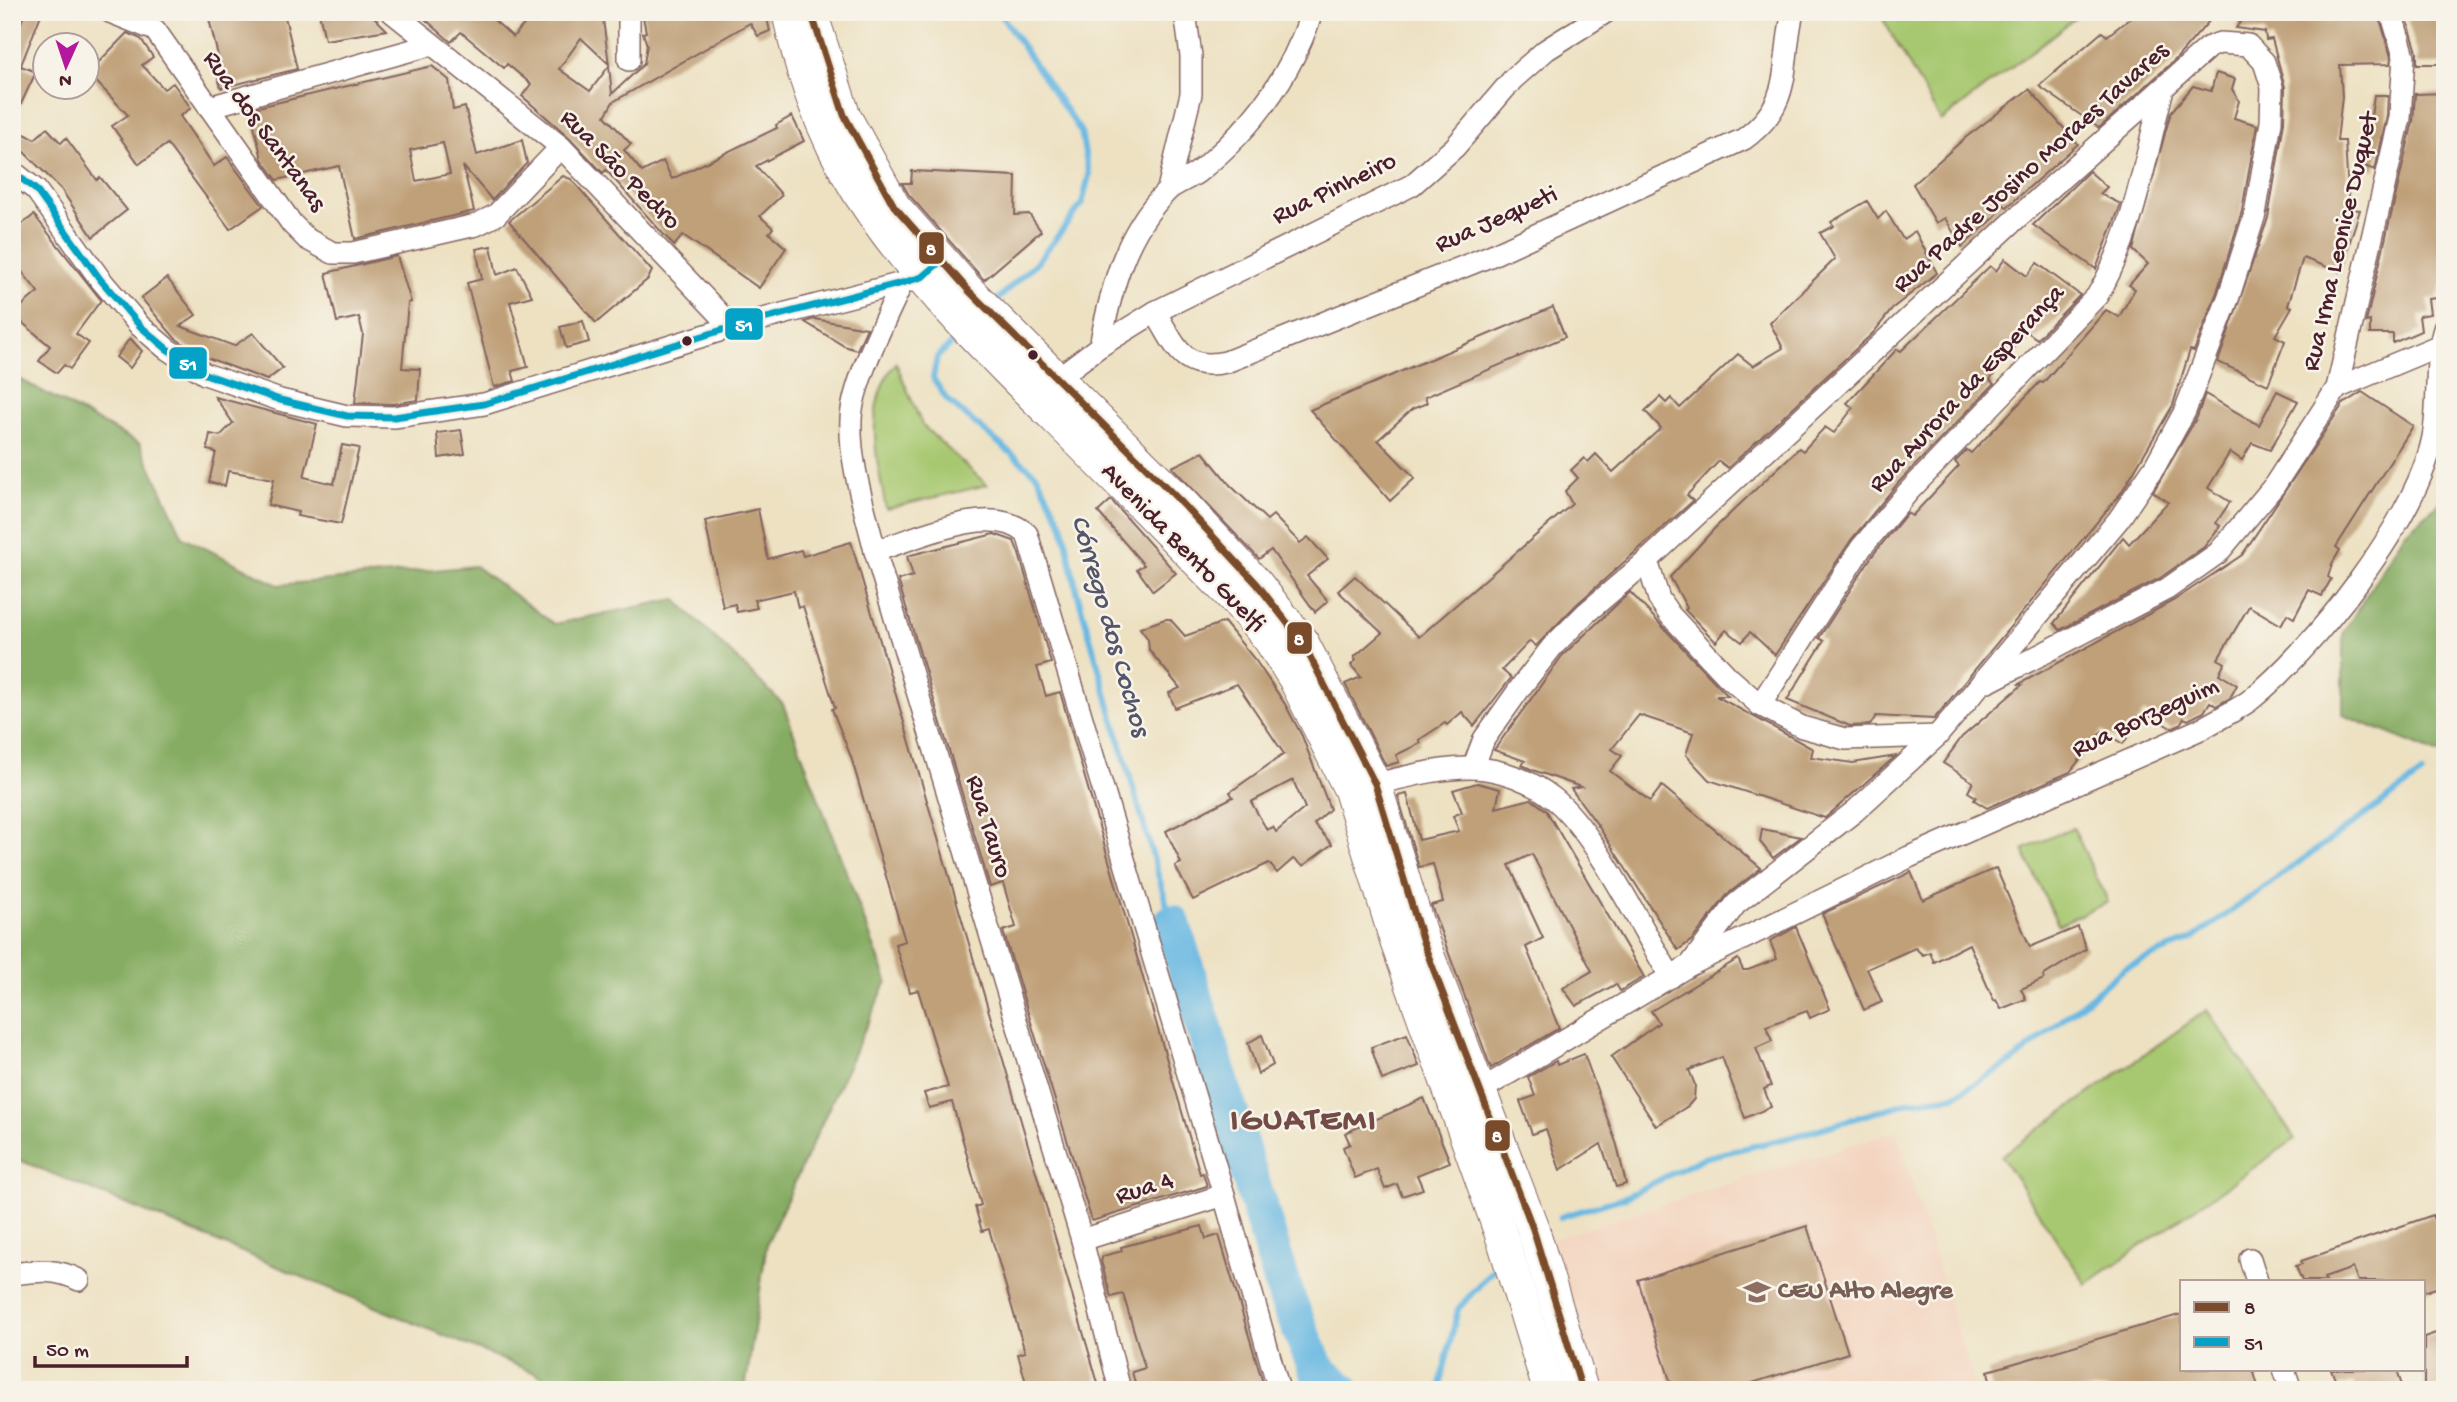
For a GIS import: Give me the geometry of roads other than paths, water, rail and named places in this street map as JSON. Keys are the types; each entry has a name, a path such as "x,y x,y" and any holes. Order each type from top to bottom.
{"main road":[{"name":"Avenida Bento Guelfi","path":"788,12 803,73 829,137 873,215 922,274 962,302 1046,387 1181,502 1281,613 1303,643 1423,942 1468,1098 1504,1244 1549,1390"},
{"name":"Avenida Bento Guelfi","path":"811,12 844,115 894,206 922,274"},
{"name":"Avenida Bento Guelfi","path":"1468,1098 1533,1229 1582,1390"}],"street":[{"name":"Rua dos Santanas","path":"110,12 158,21 209,107 292,223 314,244 333,253 353,253 476,225 496,215 561,147"},
{"name":"Rua São Pedro","path":"392,12 561,147 732,327"},
{"path":"629,12 629,60"},
{"path":"1168,190 1191,94 1191,57 1185,12"},
{"path":"1100,346 1118,265 1138,229 1168,190 1197,173 1269,100 1301,46 1312,12"},
{"name":"Rua Pinheiro","path":"1046,387 1100,346 1155,312 1412,185 1455,146 1521,72 1546,50 1606,12"},
{"name":"Rua Jequeti","path":"1155,312 1189,360 1206,366 1226,362 1490,256 1744,139 1765,125 1777,106 1784,82 1786,40 1793,12"},
{"name":"Rua Irma Leonice Duquet","path":"1980,686 2167,589 2218,553 2274,486 2337,388 2400,118 2404,56 2391,12"},
{"name":"Rua Padre Josino Moraes Tavares","path":"1468,1098 1690,965 1736,904 1855,811 1937,736 2119,519 2155,467 2185,411 2208,355 2255,214 2271,122 2272,87 2264,62 2248,45 2220,43 2209,47 2018,217 1552,647 1484,738 1474,768"},
{"path":"209,107 430,45"},
{"name":"Rua Aurora da Esperança","path":"1760,705 1861,548 1908,492 2097,296 2111,272 2123,241 2163,89"},
{"path":"12,171 36,190 100,279 140,326 167,349 205,374 279,400 347,416 394,417 484,404 732,327 922,274"},
{"name":"Rua Tauro","path":"922,274 858,389 851,417 852,453 875,551 1082,1240 1119,1390"},
{"name":"Rua Borzeguim","path":"1690,965 1909,857 2203,728 2246,703 2285,669 2321,626 2384,545 2412,498 2432,441 2445,326"},
{"path":"2337,388 2441,345"},
{"path":"875,551 974,521 1006,520 1027,534 1224,1195 1279,1390"},
{"path":"1647,561 1658,599 1670,615 1727,676 1760,705 1802,727 1845,739 1937,736"},
{"path":"1362,787 1404,776 1474,768 1501,772 1524,780 1552,797 1567,811 1590,841 1671,977"},
{"name":"Rua 4","path":"1082,1240 1224,1195"},
{"path":"2250,1259 2257,1280"},
{"path":"12,1274 49,1270 79,1280"},
{"path":"2284,1370 2291,1390"}],"waterway":[{"path":"994,303 1039,260 1082,204 1089,175 1081,132 999,12"},
{"name":"Córrego dos Cochos","path":"961,335 937,357 933,378 947,400 1037,475 1063,526 1077,592 1172,923"},
{"path":"1560,1217 1623,1198 1703,1158 1792,1137 1910,1102 1954,1096 2013,1061 2125,968 2192,939 2422,774"},
{"path":"1172,923 1287,1298 1317,1370 1342,1390"},
{"path":"1439,1390 1458,1309 1499,1263"}],"place":[{"name":"CEU Alto Alegre","path":"1757,1292"}],"district":[{"name":"IGUATEMI","path":"1304,1122"}]}
